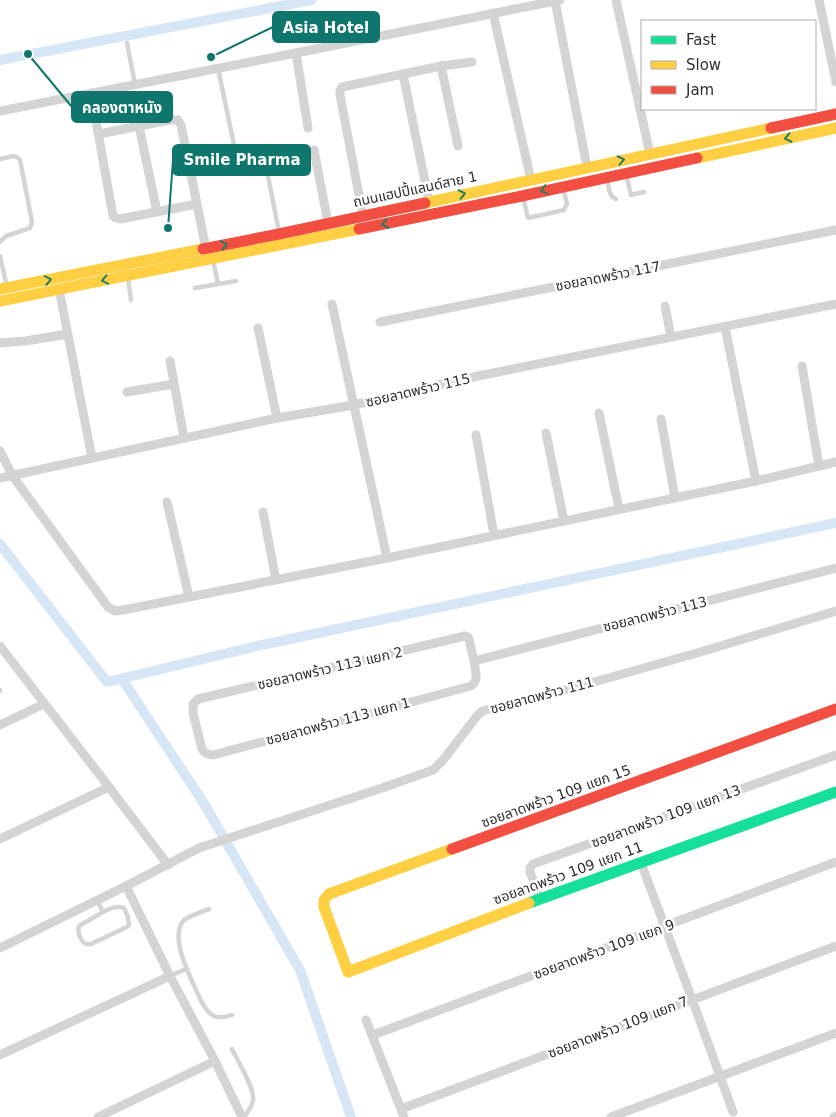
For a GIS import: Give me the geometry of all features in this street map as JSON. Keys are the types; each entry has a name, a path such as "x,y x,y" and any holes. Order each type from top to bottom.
{"street":[{"path":"0,111 296,54 558,0 588,167"},
{"path":"616,0 650,154"},
{"path":"819,0 832,42 836,82"},
{"path":"493,14 531,180"},
{"path":"296,54 308,128"},
{"path":"363,216 340,95 342,87 441,66 472,62"},
{"path":"441,66 458,146"},
{"path":"403,74 432,214"},
{"path":"91,93 114,216 120,219 197,204"},
{"name":"ถนนแฮปปี้แลนด์สาย 1","path":"209,256 279,234 836,114"},
{"path":"99,134 178,120 181,125 209,256"},
{"path":"139,126 157,212"},
{"name":"ถนนแฮปปี้แลนด์สาย 1","path":"3,289 209,256 432,214 836,128"},
{"path":"314,150 328,224"},
{"name":"ซอยลาดพร้าว 117","path":"380,322 836,230"},
{"name":"ถนนแฮปปี้แลนด์สาย 1","path":"0,301 127,276 161,263"},
{"path":"59,289 92,458"},
{"path":"332,304 387,558"},
{"name":"ซอยลาดพร้าว 115","path":"0,478 277,418 354,405 463,379 836,304"},
{"path":"666,306 671,337"},
{"path":"725,327 756,481"},
{"path":"258,328 277,418"},
{"path":"0,342 25,341 68,334"},
{"path":"170,361 184,438"},
{"path":"802,366 819,466"},
{"path":"127,392 174,384"},
{"path":"598,413 620,509"},
{"path":"661,419 675,498"},
{"path":"546,433 564,521"},
{"path":"476,435 494,535"},
{"path":"0,452 12,475 108,607 116,611 387,558 756,481 836,462"},
{"path":"166,502 189,597"},
{"path":"263,512 276,580"},
{"name":"ซอยลาดพร้าว 113","path":"474,661 836,568"},
{"name":"ซอยลาดพร้าว 111","path":"0,948 168,865 198,848 434,770 482,711 697,653 836,610"},
{"name":"ซอยลาดพร้าว 113 แยก 2","path":"196,727 192,708 198,699 465,636 469,639 474,661"},
{"path":"0,646 168,865"},
{"name":"ซอยลาดพร้าว 113 แยก 1","path":"196,727 204,753 213,755 471,686 476,679 474,661"},
{"path":"0,725 44,704"},
{"name":"ซอยลาดพร้าว 109 แยก 15","path":"335,936 324,907 324,900 330,894 836,709"},
{"name":"ซอยลาดพร้าว 109 แยก 13","path":"541,899 530,872 533,864 836,755"},
{"path":"0,839 109,786"},
{"name":"ซอยลาดพร้าว 109 แยก 11","path":"335,936 348,972 541,899 836,792"},
{"name":"ซอยลาดพร้าว 109 แยก 9","path":"372,1035 836,862"},
{"path":"641,863 733,1112"},
{"path":"126,886 243,1117"},
{"name":"ซอยลาดพร้าว 109 แยก 7","path":"402,1113 692,999 836,946"},
{"path":"0,1055 170,976"},
{"path":"366,1020 402,1113"},
{"path":"611,1117 836,1032"},
{"path":"98,1117 215,1061"}],"lane":[{"path":"127,43 135,84"},
{"path":"218,68 235,150"},
{"path":"0,159 14,156 20,160 32,222 30,228 6,236 0,242"},
{"path":"266,166 279,234"},
{"path":"626,173 631,195 644,192"},
{"path":"607,176 611,196 616,199"},
{"path":"522,196 528,218 564,210 567,204 563,186"},
{"path":"0,256 3,289"},
{"path":"209,256 218,284"},
{"path":"127,276 131,300"},
{"path":"195,288 236,281"},
{"path":"97,900 103,912"},
{"path":"120,906 124,908 130,922 129,925 91,944 84,944 79,934 79,926 103,912 120,906"},
{"path":"209,909 184,920 179,937 183,958 186,969 204,1007 210,1014 225,1018 232,1015"},
{"path":"170,976 186,969"},
{"path":"232,1049 252,1090 254,1099 251,1108 243,1117"}],"waterway":[{"path":"0,60 312,0"},
{"path":"0,544 107,682 257,646 836,523"},
{"path":"122,679 203,802 300,970 351,1117"}],"traffic: fast":[{"path":"529,903 836,792"}],"traffic: slow":[{"path":"425,203 771,128"},
{"path":"697,158 836,128"},
{"path":"0,301 359,229"},
{"path":"0,289 203,249"},
{"path":"452,849 329,894 324,900 324,907 348,972 529,903"}],"traffic: jam":[{"path":"771,128 836,114"},
{"path":"359,229 697,158"},
{"path":"203,249 425,203"},
{"path":"452,849 836,709"}],"place":[{"name":"คลองตาหนัง","path":"28,54"},
{"name":"Asia Hotel","path":"211,57"},
{"name":"Smile Pharma","path":"168,228"}]}
